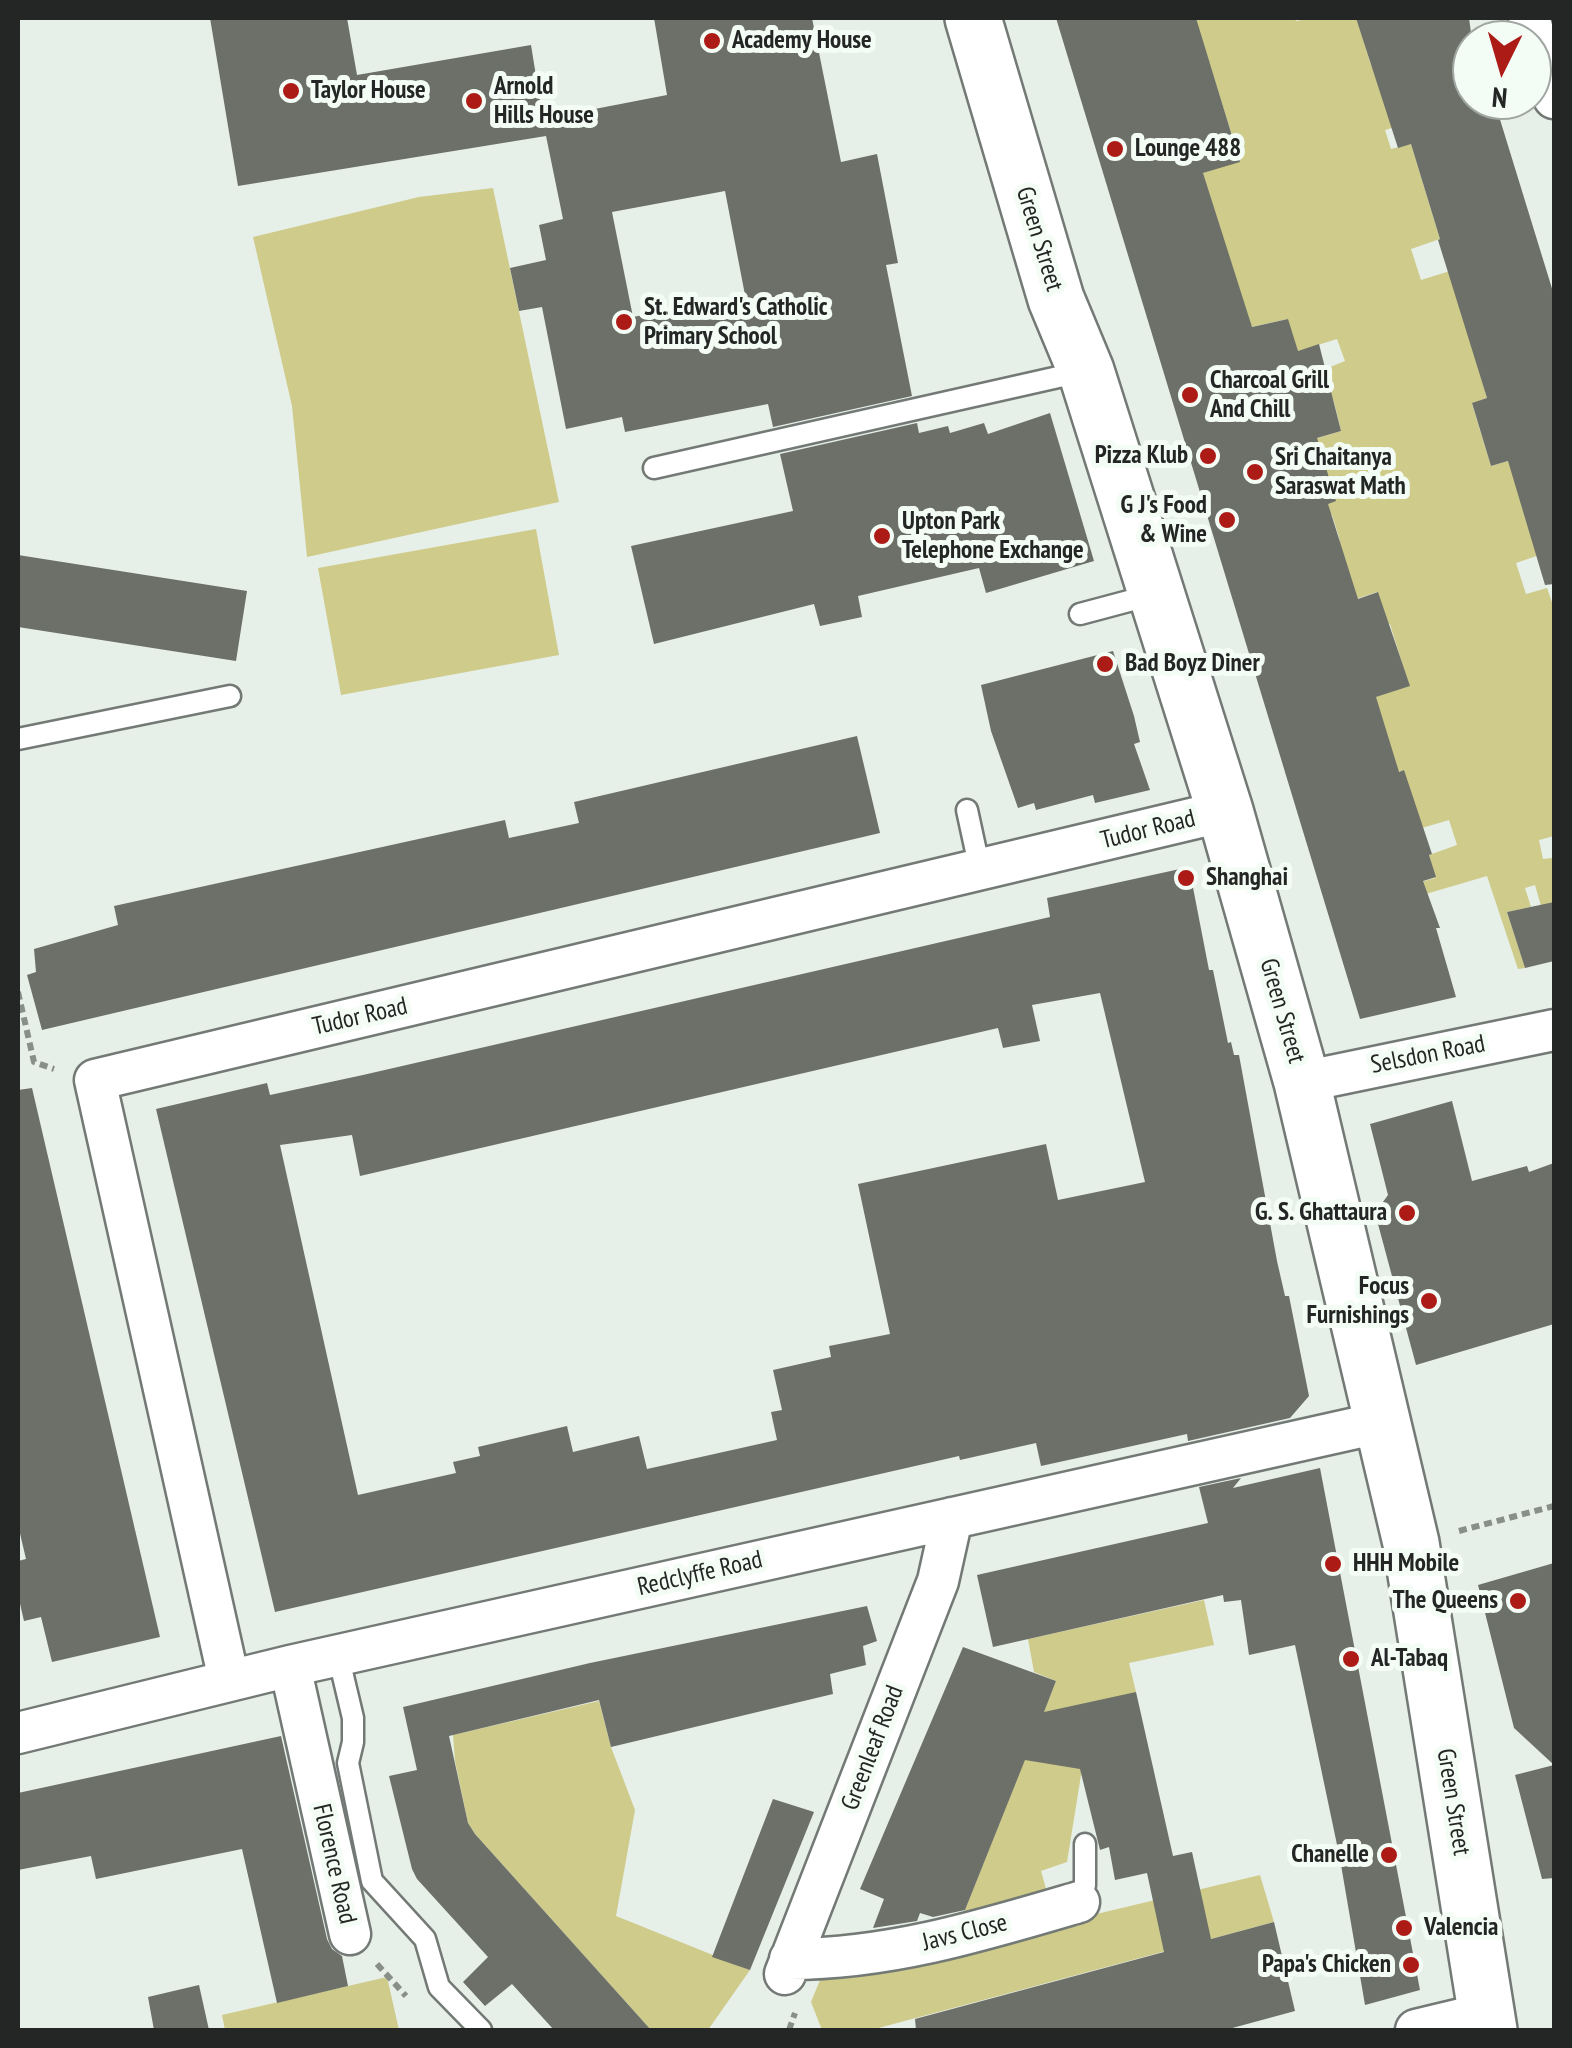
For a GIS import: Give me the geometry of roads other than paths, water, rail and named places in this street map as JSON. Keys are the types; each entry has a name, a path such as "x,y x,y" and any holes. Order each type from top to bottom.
{"main road":[{"name":"Green Street","path":"973,18 1056,299 1086,371 1225,811 1302,1082 1411,1544 1488,2022"}],"street":[{"path":"1529,18 1554,98"},
{"name":"Tudor Road","path":"229,1680 94,1080 1225,811"},
{"name":"Selsdon Road","path":"1302,1082 1554,1030"},
{"name":"Redclyffe Road","path":"18,1732 338,1655 1384,1422"},
{"name":"Greenleaf Road","path":"787,1967 938,1581 952,1518"},
{"name":"Florence Road","path":"290,1666 350,1934"},
{"name":"Javs Close","path":"787,1967 938,1943 1079,1902"},
{"path":"1416,2030 1488,2022"}],"lane":[{"path":"654,468 1086,371"},
{"path":"1080,614 1157,594"},
{"path":"18,739 230,696"},
{"path":"967,810 980,870"},
{"path":"338,1655 353,1718 348,1762 372,1882 425,1939 438,1987 481,2030"},
{"name":"Javs Close","path":"1079,1902 1085,1886 1085,1844"}],"place":[{"name":"Academy House","path":"712,41"},
{"name":"Taylor House","path":"291,91"},
{"name":"Arnold Hills House","path":"474,101"},
{"name":"Lounge 488","path":"1115,149"},
{"name":"St. Edward's Catholic Primary School","path":"624,322"},
{"name":"Charcoal Grill And Chill","path":"1190,395"},
{"name":"Pizza Klub","path":"1208,456"},
{"name":"Sri Chaitanya Saraswat Math","path":"1255,472"},
{"name":"G J's Food & Wine","path":"1227,520"},
{"name":"Upton Park Telephone Exchange","path":"882,536"},
{"name":"Bad Boyz Diner","path":"1105,664"},
{"name":"Shanghai","path":"1186,878"},
{"name":"G. S. Ghattaura","path":"1407,1213"},
{"name":"Focus Furnishings","path":"1429,1301"},
{"name":"HHH Mobile","path":"1333,1564"},
{"name":"The Queens","path":"1518,1601"},
{"name":"Al-Tabaq","path":"1351,1659"},
{"name":"Chanelle","path":"1389,1855"},
{"name":"Valencia","path":"1404,1928"},
{"name":"Papa's Chicken","path":"1411,1965"}]}
